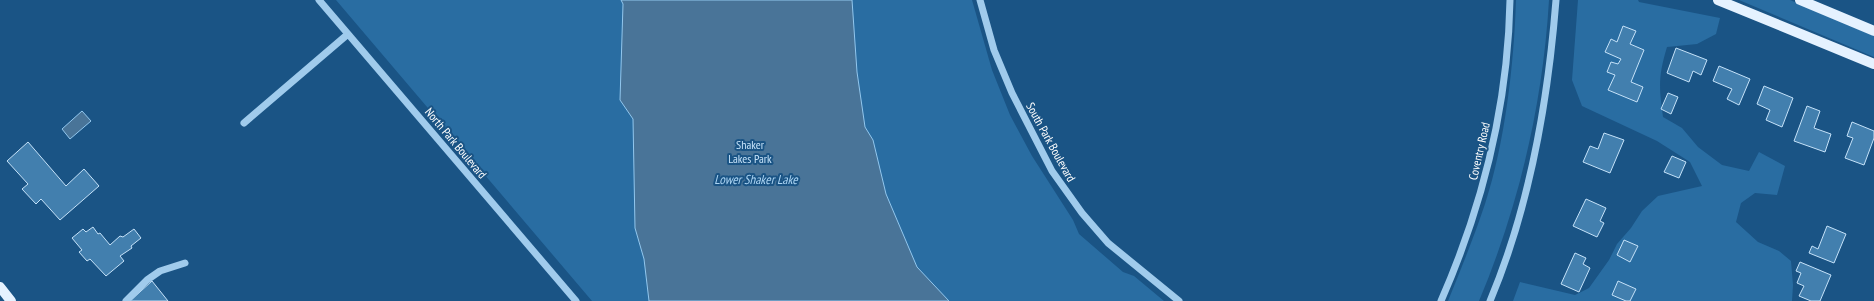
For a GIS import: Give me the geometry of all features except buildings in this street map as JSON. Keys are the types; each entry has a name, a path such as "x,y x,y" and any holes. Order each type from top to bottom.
{"main road":[{"path":"1718,0 1874,64"},
{"path":"1800,0 1874,31"},
{"path":"0,287 12,301"}],"street":[{"name":"North Park Boulevard","path":"319,0 576,301"},
{"name":"South Park Boulevard","path":"980,0 994,50 1012,93 1052,171 1082,214 1108,243 1179,301"},
{"name":"Coventry Road","path":"1441,301 1456,267 1474,217 1490,160 1503,94 1508,50 1510,0"},
{"path":"1490,301 1513,237 1532,165 1544,103 1556,0"},
{"path":"244,124 348,34"},
{"path":"126,301 147,280 160,271 185,263"}],"green space":[{"name":"Shaker Lakes Park","path":"336,0 972,0 992,70 1010,115 1032,156 1073,220 1079,234 1123,272 1134,276 1164,301 592,301"},
{"path":"1516,0 1549,0 1541,77 1527,154 1506,228 1479,301 1448,301 1481,216 1498,156 1511,77"},
{"path":"1578,0 1638,0 1639,2 1720,18 1716,34 1697,44 1667,47 1660,82 1663,117 1682,128 1698,147 1722,165 1749,171 1759,152 1785,166 1777,195 1755,193 1741,203 1736,222 1758,242 1779,251 1791,261 1793,285 1792,301 1513,301 1520,282 1575,295 1589,288 1609,260 1617,244 1631,228 1642,211 1658,196 1702,186 1690,162 1657,141 1582,106 1572,80"},
{"path":"1739,0 1790,0 1874,36 1874,57"}],"water":[{"name":"Lower Shaker Lake","path":"621,0 852,0 857,72 865,127 873,140 886,194 917,267 949,301 649,301 644,259 635,228 633,119 620,100 623,4"},
{"path":"82,111 91,121 70,139 62,129"}]}
